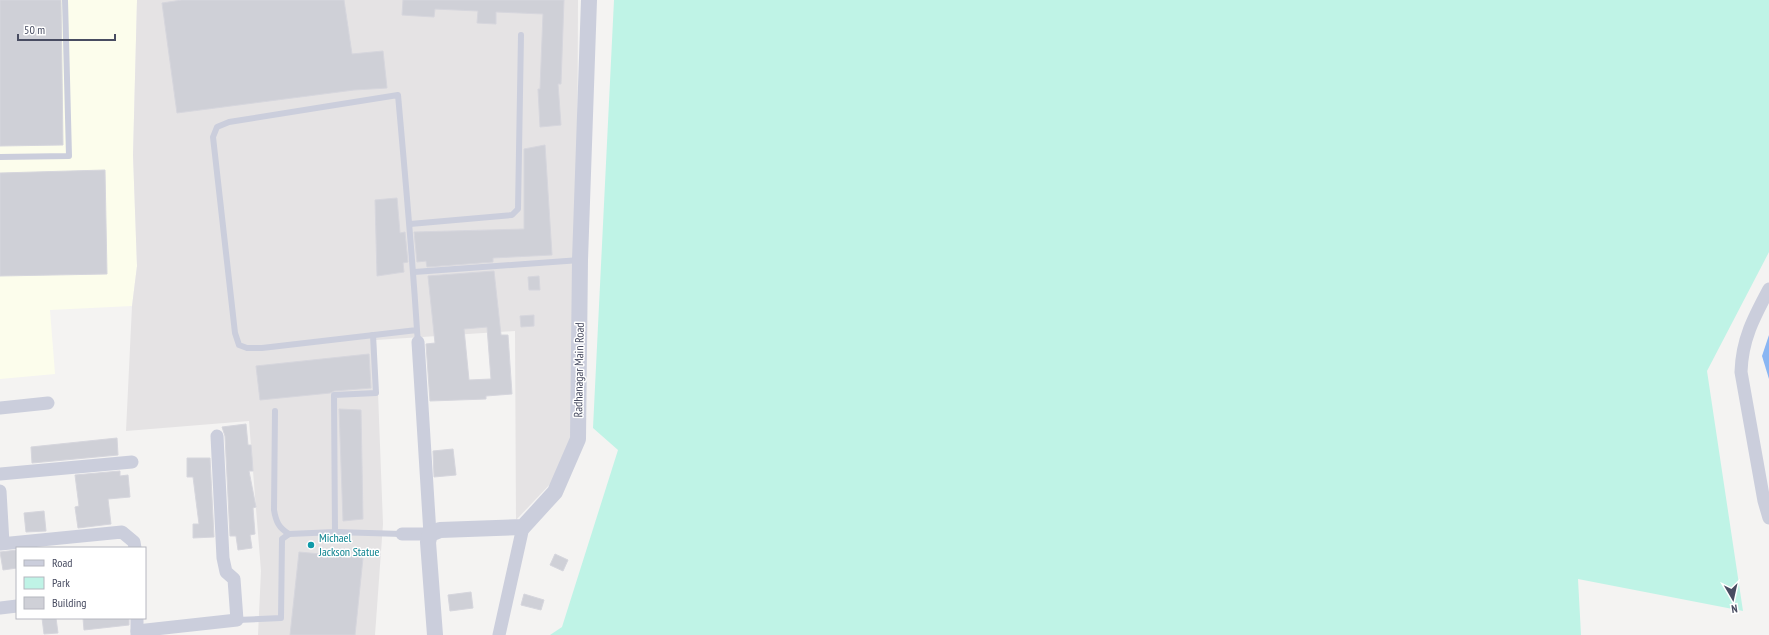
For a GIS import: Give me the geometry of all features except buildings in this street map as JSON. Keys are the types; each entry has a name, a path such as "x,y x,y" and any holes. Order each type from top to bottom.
{"street":[{"name":"Radhanagar Main Road","path":"523,527 555,492 578,439 580,260 589,0"},
{"path":"1769,289 1747,332 1741,352 1741,372 1762,494 1769,518"},
{"path":"418,336 430,534 428,542 435,635"},
{"path":"0,408 48,403"},
{"path":"137,619 137,633 237,620 234,579 226,572 223,558 217,436"},
{"path":"0,474 132,462"},
{"path":"0,491 2,544 122,532 134,542 135,547"},
{"path":"402,534 430,534 440,530 523,527 500,635"},
{"path":"0,608 16,606"}],"lane":[{"path":"0,157 69,156 65,0"},
{"path":"410,224 512,215 518,209 521,34"},
{"path":"398,95 414,272 418,336 373,335 262,348 247,348 239,344 235,333 233,318 213,137 215,130 229,122 398,95"},
{"path":"414,272 580,260"},
{"path":"335,532 334,395 376,393 373,335"},
{"path":"275,411 274,510 276,522 280,529 289,534 335,532 402,534"},
{"path":"237,620 280,618 282,539 289,534"}],"shaded area":[{"path":"0,0 137,0 133,155 137,266 132,306 50,310 55,374 0,379"},
{"path":"137,0 578,0 576,433 553,481 516,520 515,331 376,340 383,524 375,635 258,635 261,571 249,421 126,431 132,306 137,266 133,155"}],"green space":[{"path":"614,0 1769,0 1769,252 1707,371 1743,611 1578,579 1581,635 550,635 562,627 618,450 593,428"}],"water":[{"path":"1769,335 1769,379 1762,356"}],"place":[{"name":"Michael Jackson Statue","path":"311,545"}]}
